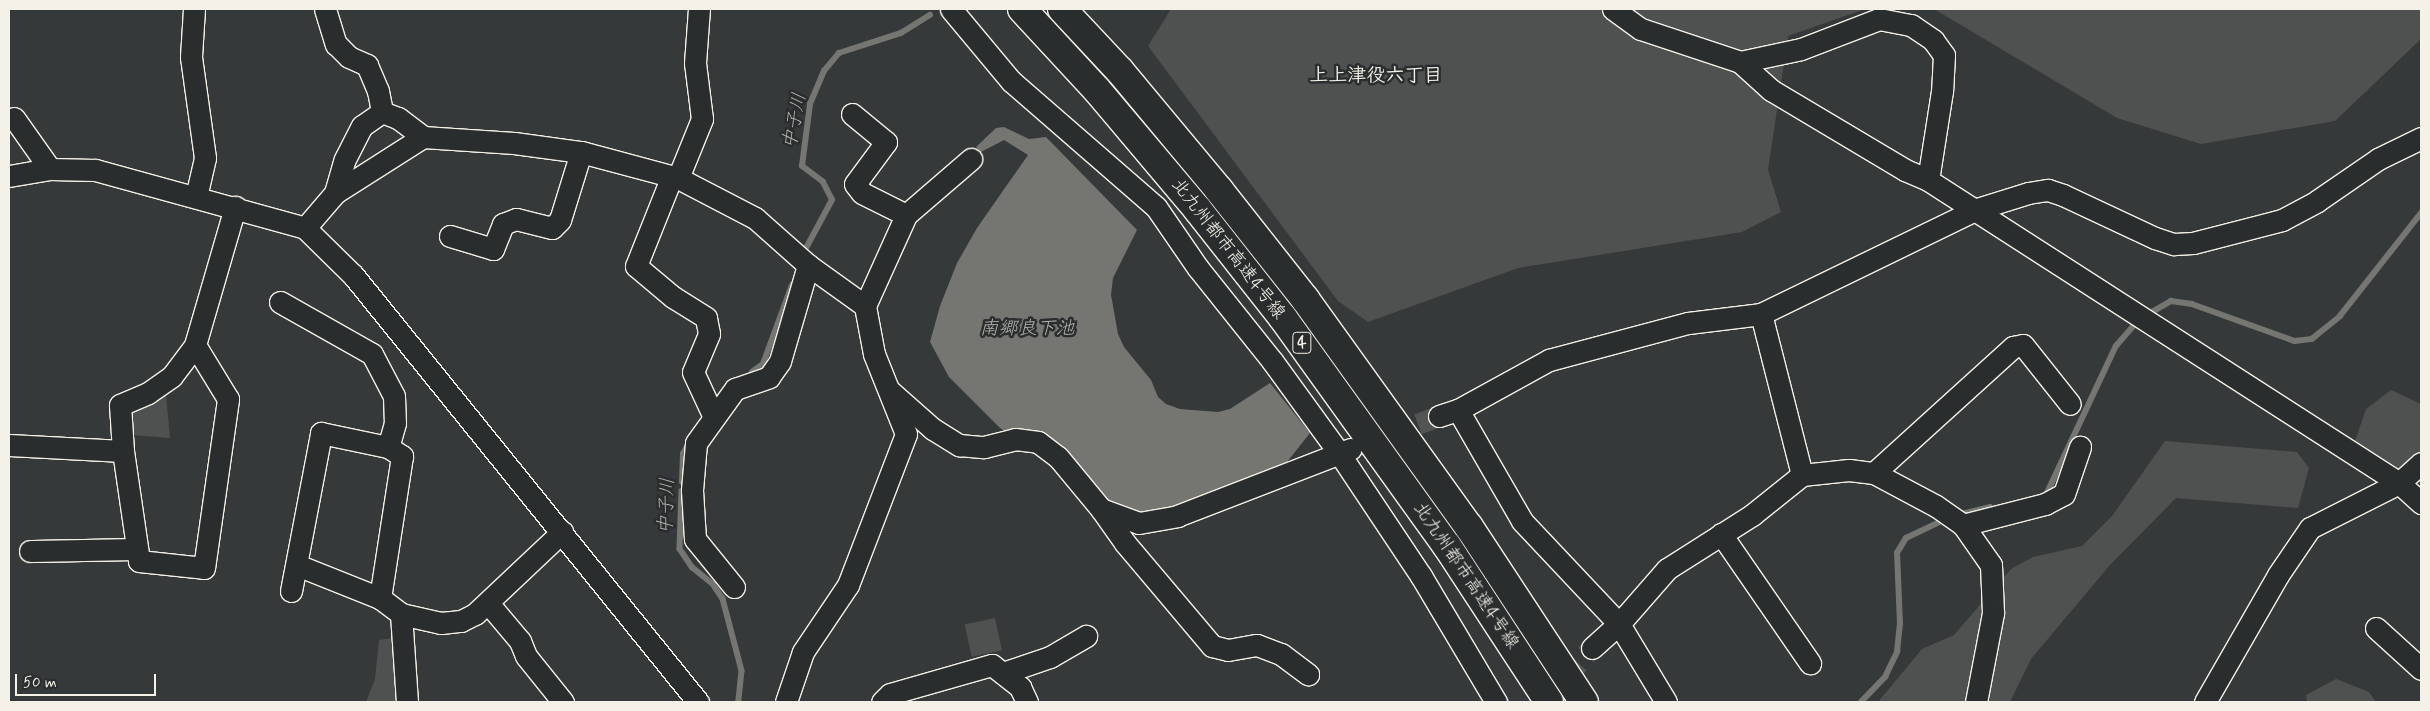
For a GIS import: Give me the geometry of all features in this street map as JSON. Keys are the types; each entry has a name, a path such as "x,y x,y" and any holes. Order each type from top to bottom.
{"highway":[{"name":"北九州都市高速4号線","path":"1022,9 1097,90 1186,195 1283,318 1442,538 1549,702"},
{"name":"北九州都市高速4号線","path":"1062,9 1120,71 1207,175 1305,299 1469,527 1584,702"}],"street":[{"path":"194,9 191,56 205,158 196,197"},
{"path":"325,9 336,44 349,57 367,66 378,92 382,112"},
{"path":"699,9 695,62 702,119 636,266 673,297 706,318 709,334 693,372 713,415"},
{"path":"951,9 1011,81 1156,207 1198,268 1345,451 1422,576 1496,702"},
{"path":"1612,9 1641,29 1740,62 1771,90 1906,170 1928,180 1977,209 2128,309 2399,483 2421,503"},
{"path":"1740,62 1801,49 1879,19 1912,26 1933,40 1944,55 1942,91 1928,180"},
{"path":"382,112 398,118 423,138"},
{"path":"335,192 345,159 362,126 382,112"},
{"path":"852,114 886,142 855,184 862,193 906,214"},
{"path":"14,118 50,169"},
{"path":"305,228 335,192 423,138 476,139 581,152 675,177 755,218 808,265 865,306"},
{"path":"1666,702 1619,624 1522,521 1448,413 1549,360 1688,323 1761,314 1977,209 2028,193 2048,190 2155,238 2174,244 2193,242 2282,220 2317,201 2378,159 2421,138"},
{"path":"450,236 493,249 503,224 516,219 552,228 560,220 581,152"},
{"path":"786,702 803,652 848,585 906,434 874,354 865,306 906,214 971,159"},
{"path":"9,176 50,169 96,170 235,207 305,228 340,260 698,702"},
{"path":"195,345 228,399 204,568 139,561 123,451 120,405 148,394 172,376 195,345 235,207"},
{"path":"734,587 694,539 692,490 696,443 713,415 735,389 769,377 780,361 808,265"},
{"path":"280,302 372,354 394,396 395,423 388,447"},
{"path":"1761,314 1802,475"},
{"path":"1874,474 2013,347 2022,345 2070,404"},
{"path":"886,388 934,429 959,445 984,447 1015,439 1038,442 1058,456 1101,509 1125,543 1212,646 1228,650 1257,645 1281,654 1308,674"},
{"path":"290,591 297,565 321,433 388,447 402,456 380,598"},
{"path":"9,445 123,451"},
{"path":"1959,522 2044,504 2064,494 2080,447"},
{"path":"1101,509 1139,523 1177,516 1345,451"},
{"path":"2205,702 2278,575 2310,528 2399,483 2421,463"},
{"path":"1592,648 1619,624 1667,569 1721,534 1802,475 1849,470 1874,474 1936,506 1959,522 1991,565 1993,613 1976,702"},
{"path":"297,565 380,598 401,614 440,623 462,620 488,604 562,532"},
{"path":"1721,534 1810,663"},
{"path":"29,551 137,549"},
{"path":"488,604 520,641 526,656 563,702"},
{"path":"401,614 407,702"},
{"path":"2376,628 2421,669"},
{"path":"1003,673 1050,657 1086,636"},
{"path":"882,702 890,694 992,665 1020,687 1027,702"}],"shaded area":[{"path":"1171,9 1865,9 1788,36 1768,170 1781,212 1742,232 1518,268 1368,322 1338,301 1148,46"},
{"path":"1934,9 2421,9 2421,39 2335,121 2201,144 2117,118"},
{"path":"2391,390 2421,404 2421,483 2355,441 2366,409"},
{"path":"166,395 170,438 132,435 128,409"},
{"path":"2165,441 2297,452 2309,468 2298,508 2176,498 2110,565 2031,659 2010,702 1878,702 1922,649 1954,635 2011,569 2033,557 2082,546 2112,516"},
{"path":"995,618 1002,650 972,657 965,624"},
{"path":"400,637 402,702 366,702 375,679 379,640"},
{"path":"2336,679 2369,692 2376,702 2307,702 2306,695"}],"water":[{"name":"南郷良下池","path":"1004,127 1029,139 1046,137 1137,230 1113,278 1111,295 1118,334 1124,347 1151,380 1158,397 1166,404 1180,409 1218,412 1230,409 1270,383 1310,433 1287,462 1195,503 1137,513 1111,507 1000,428 949,377 930,342 940,306 957,263 977,228 1028,155 1004,140 981,152 976,147 996,128"}],"waterway":[{"name":"中子川","path":"804,252 832,200 823,182 802,166 810,104 824,71 839,53 901,33 930,15"},
{"path":"2147,315 2171,301 2192,304 2295,341 2312,339 2340,316 2421,213"},
{"name":"中子川","path":"752,372 763,364 792,285"},
{"path":"2047,493 2116,346 2139,320"},
{"name":"中子川","path":"682,482 683,454 688,445"},
{"name":"中子川","path":"682,491 680,549 692,567 713,584 723,599 742,671 739,702"},
{"path":"1958,515 1990,507"},
{"path":"1861,702 1885,677 1897,652 1900,624 1897,553 1906,538 1946,519"}],"tunnel":[{"path":"1358,446 1439,416"},
{"path":"1543,702 1592,648"}],"district":[{"name":"上上津役六丁目","path":"1376,76"}]}
